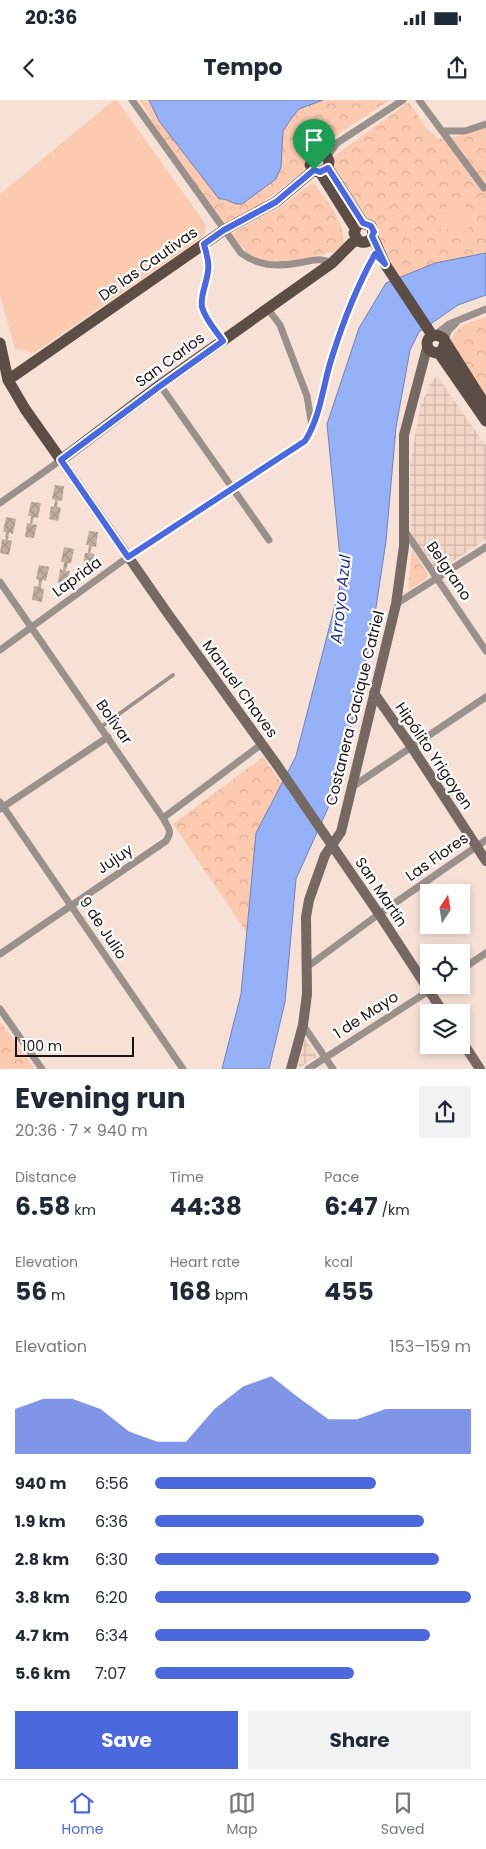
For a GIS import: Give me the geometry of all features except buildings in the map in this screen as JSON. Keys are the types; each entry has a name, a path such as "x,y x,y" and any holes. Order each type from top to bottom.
{"main road":[{"path":"311,154 318,153 322,167 362,234 375,254 385,264"},
{"name":"De las Cautivas","path":"4,382 224,230 276,202 322,167"},
{"path":"362,234 385,264 431,333 440,336 443,346 486,421"},
{"name":"San Carlos","path":"61,460 160,386 332,263 362,234"},
{"path":"431,333 427,341 428,348 433,353 443,346"},
{"path":"0,343 4,382 61,460"},
{"path":"443,346 486,406"}],"street":[{"path":"132,100 241,253 250,260 261,264 278,266 320,259 332,263"},
{"path":"322,167 337,143 404,100"},
{"path":"419,100 437,127 443,131 484,188"},
{"path":"443,131 464,131 486,124"},
{"path":"204,244 209,270 202,297 202,305 204,312 223,341"},
{"name":"Laprida","path":"0,650 128,557 305,441 312,430 332,357 361,280 375,254"},
{"path":"431,333 466,315 486,308"},
{"path":"268,309 280,325 307,396 312,430"},
{"path":"443,346 448,331 466,315"},
{"name":"Costanera Cacique Catriel","path":"291,1069 303,1025 307,994 306,917 309,900 330,842 341,832 396,604 405,531 404,435 428,348"},
{"path":"160,386 269,540"},
{"name":"San Carlos","path":"0,503 61,460"},
{"name":"Manuel Chaves","path":"61,460 330,842"},
{"name":"Belgrano","path":"405,531 486,651"},
{"path":"396,604 486,547"},
{"name":"Bolívar","path":"0,582 30,628 108,736 163,818 170,830 170,835"},
{"name":"Hipólito Yrigoyen","path":"374,693 486,861"},
{"path":"352,787 486,697"},
{"path":"1,806 108,736"},
{"path":"163,818 262,744"},
{"name":"9 de Julio","path":"1,806 183,1069"},
{"name":"Jujuy","path":"0,954 166,841 170,835"},
{"name":"Las Flores","path":"307,967 379,914 486,840"},
{"name":"San Martín","path":"330,842 420,978"},
{"path":"470,964 486,953"},
{"name":"1 de Mayo","path":"308,1069 426,994"},
{"path":"0,1008 42,1069"},
{"path":"303,1025 333,1069"},
{"path":"470,1054 480,1069"}],"lane":[{"path":"101,727 173,675"}],"shaded area":[{"path":"437,376 486,446 486,539 436,573 411,534 410,465 420,407 431,382"},
{"path":"305,1038 317,1057 298,1068"}],"green space":[{"path":"114,100 117,100 206,225 204,236 34,353 15,349 0,295 0,194"},
{"path":"140,100 390,100 320,146 315,148 309,144 300,152 304,157 305,170 264,202 224,225 153,123"},
{"path":"409,102 427,129 439,139 464,135 486,128 486,253 435,263 401,277 382,248 380,236 375,225 363,219 333,170 334,156"},
{"path":"313,183 338,218 344,243 334,252 287,262 266,263 253,259 231,234 280,207"},
{"path":"449,200 476,211 467,231 440,229 441,220"},
{"path":"486,317 486,401 450,343 459,328"},
{"path":"412,548 428,575 426,579 408,591"},
{"path":"263,757 282,784 256,833 247,933 173,824"},
{"path":"0,1021 35,1069 0,1069"}],"water":[{"path":"149,100 323,100 299,109 283,131 281,167 276,179 242,204 238,204 219,199 159,121"},
{"name":"Arroyo Azul","path":"486,253 486,295 458,305 419,332 410,350 396,427 386,541 372,634 337,788 296,879 285,1002 269,1069 222,1069 241,994 256,833 296,756 342,578 327,424 359,328 386,283 435,263"}],"route":[{"path":"328,168 363,223 369,224 373,229 372,236 385,264 375,254 361,280 332,357 312,430 305,441 128,557 61,460 223,341 204,312 202,305 202,297 209,270 204,244 224,230 276,202 314,170 320,172 328,168"}]}
